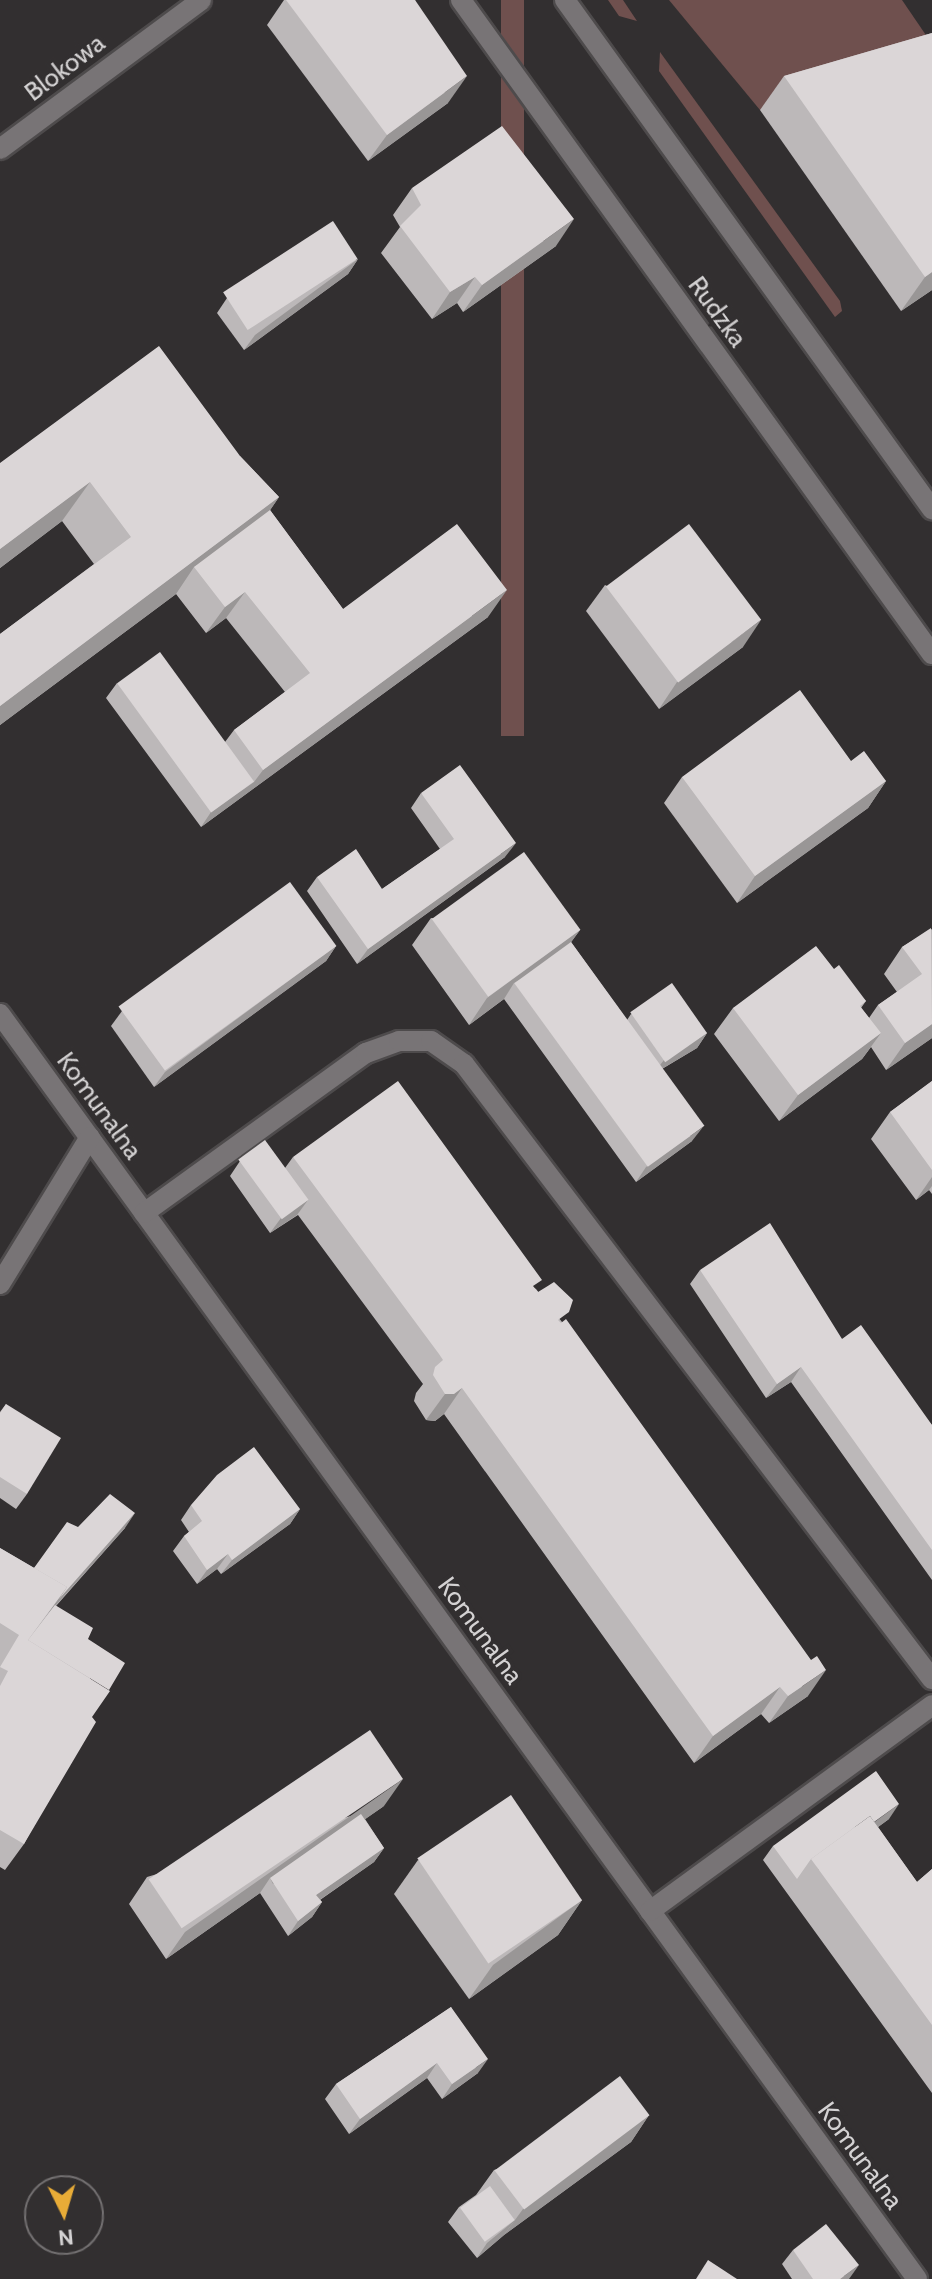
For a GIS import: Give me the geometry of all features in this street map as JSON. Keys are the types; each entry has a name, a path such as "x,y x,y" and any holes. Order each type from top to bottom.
{"street":[{"name":"Blokowa","path":"0,149 201,0"},
{"name":"Rudzka","path":"461,0 932,654"},
{"path":"565,0 932,509"},
{"name":"Komunalna","path":"0,1014 917,2279"},
{"path":"144,1213 366,1053 399,1041 431,1041 464,1064 932,1679"},
{"path":"0,1284 90,1137"},
{"path":"650,1911 932,1705"}],"shaded area":[{"path":"501,0 524,0 524,736 501,736"},
{"path":"608,0 623,0 637,21 619,16"},
{"path":"669,0 902,0 932,44 932,62 760,110"},
{"path":"660,52 840,301 842,311 835,317 659,71"}],"building":[{"path":"286,0 415,0 467,76 387,135"},
{"path":"932,33 932,272 925,277 784,76"},
{"path":"502,126 574,219 482,285 475,277 450,292 400,226 421,205 412,188"},
{"path":"333,221 358,259 248,330 223,292"},
{"path":"159,346 240,456 279,497 0,706 0,634 131,537 90,482 0,549 0,463"},
{"path":"270,510 343,609 457,524 507,590 263,770 234,730 310,673 245,592 225,607 194,567"},
{"path":"689,524 761,620 678,682 606,587"},
{"path":"160,652 254,781 211,813 117,683"},
{"path":"800,690 851,761 864,751 886,781 755,876 682,777"},
{"path":"460,765 516,843 368,949 317,877 356,849 382,889 454,839 421,793"},
{"path":"524,852 580,930 488,997 432,919"},
{"path":"290,882 336,946 165,1071 118,1007"},
{"path":"931,928 932,1024 905,1043 878,1005 922,974 902,947"},
{"path":"571,942 704,1126 648,1167 514,983"},
{"path":"816,946 834,969 839,965 866,1001 860,1006 881,1033 798,1095 733,1008"},
{"path":"672,983 707,1033 665,1062 630,1012"},
{"path":"398,1081 542,1280 533,1286 538,1292 554,1282 573,1300 569,1312 558,1320 561,1323 566,1319 811,1660 817,1656 826,1670 788,1696 780,1687 713,1736 462,1388 454,1394 445,1394 433,1375 435,1367 443,1360 293,1157"},
{"path":"932,1081 932,1170 890,1112"},
{"path":"265,1140 308,1200 282,1219 238,1159"},
{"path":"770,1223 842,1339 861,1325 932,1425 932,1550 801,1367 777,1384 700,1270"},
{"path":"6,1404 61,1438 27,1494 0,1477 0,1413"},
{"path":"254,1447 300,1509 232,1560 228,1554 207,1570 184,1536 202,1521 191,1505 217,1475"},
{"path":"110,1494 135,1513 59,1599 67,1587 34,1568 67,1522 78,1527"},
{"path":"0,1548 67,1587 28,1640 110,1691 92,1717 96,1722 24,1844 0,1830 0,1686 8,1671 0,1667 19,1635 0,1623"},
{"path":"55,1605 93,1628 88,1639 125,1663 109,1690 28,1640"},
{"path":"370,1730 403,1779 182,1928 149,1879"},
{"path":"876,1771 899,1804 874,1822 870,1816 811,1859 797,1879 773,1846"},
{"path":"511,1795 582,1900 488,1963 417,1858"},
{"path":"361,1814 384,1848 316,1895 322,1902 298,1921 270,1878"},
{"path":"870,1816 917,1882 932,1869 932,2025 811,1859"},
{"path":"451,2007 488,2059 452,2084 437,2063 360,2119 336,2084"},
{"path":"620,2076 649,2115 524,2210 495,2170"},
{"path":"490,2186 515,2220 485,2242 460,2208"},
{"path":"826,2224 859,2265 840,2279 813,2279 793,2250"},
{"path":"708,2260 737,2279 696,2279"}]}
